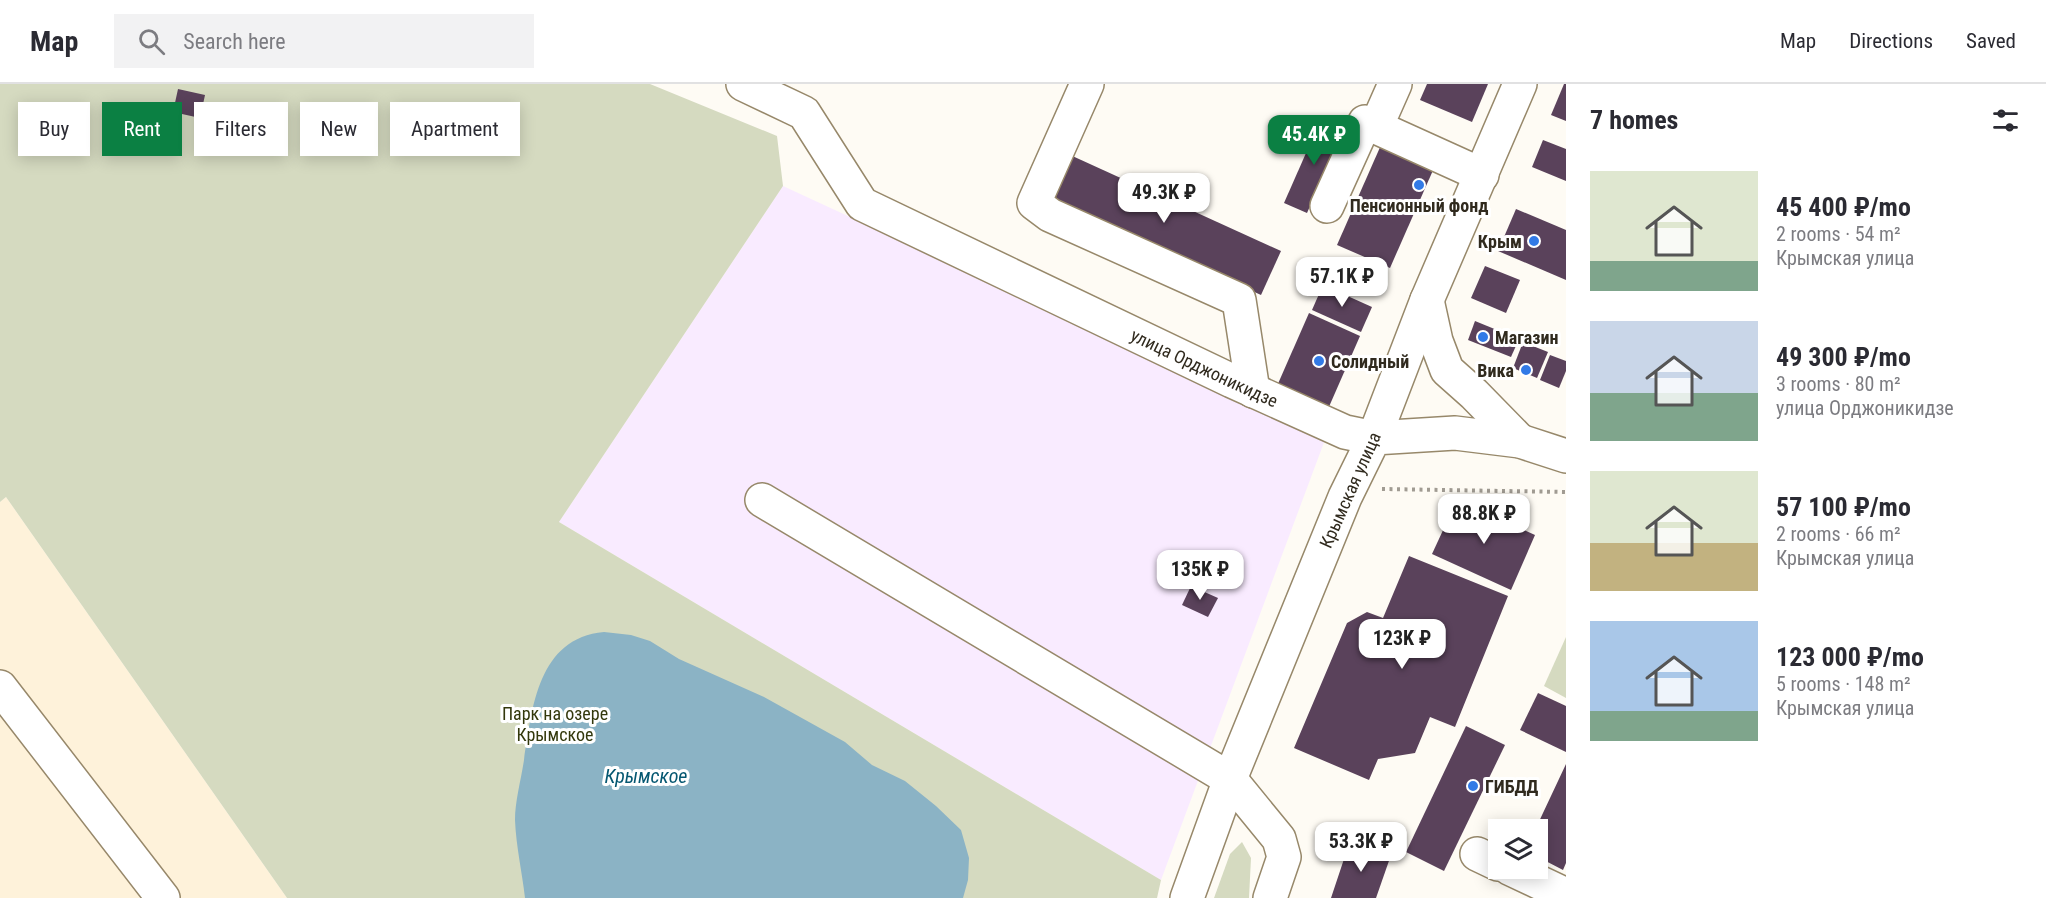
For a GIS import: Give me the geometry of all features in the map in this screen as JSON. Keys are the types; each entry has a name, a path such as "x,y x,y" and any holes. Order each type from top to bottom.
{"street":[{"name":"улица Орджоникидзе","path":"743,84 804,113 862,204 1253,391 1345,432 1374,438 1455,433 1520,441 1566,456"},
{"path":"1087,84 1034,203 1050,215 1239,300 1253,391"},
{"path":"1376,127 1395,84"},
{"name":"Крымская улица","path":"1187,898 1230,779 1345,497 1374,438 1427,300 1520,84"},
{"path":"1327,206 1365,122 1482,174"},
{"path":"1427,300 1436,341 1447,370 1520,441"},
{"path":"762,500 1230,779 1279,839 1284,857 1270,898"},
{"path":"0,687 163,898"},
{"path":"1532,879 1566,895"}],"path":[{"path":"1377,497 1383,488 1566,492"}],"shaded area":[{"path":"783,186 1326,437 1161,880 559,522"},
{"path":"6,497 287,898 0,898 0,502"}],"green space":[{"name":"Парк на озере Крымское","path":"0,84 650,84 777,136 783,186 559,522 1161,880 1157,898 287,898 6,497 0,502"},
{"path":"1566,637 1566,698 1544,686"},
{"path":"1242,842 1251,858 1249,898 1214,898 1230,854"}],"water":[{"name":"Крымское","path":"604,632 631,635 650,641 679,659 764,697 845,742 872,765 905,781 961,830 969,858 968,880 963,898 525,898 515,813 535,698 552,661 565,647 582,637"}],"building":[{"path":"1427,84 1488,84 1472,122 1420,100"},
{"path":"1564,84 1566,84 1566,121 1551,115"},
{"path":"178,89 205,95 203,102 194,102 194,117 182,114 182,102 175,102"},
{"path":"1321,119 1344,129 1307,213 1284,203"},
{"path":"1543,140 1566,149 1566,181 1532,167"},
{"path":"1381,145 1434,168 1390,268 1337,245"},
{"path":"1068,154 1281,251 1261,295 1048,198"},
{"name":"Крым","path":"1516,209 1566,230 1566,280 1498,251"},
{"path":"1485,266 1520,280 1506,313 1471,298"},
{"path":"1323,285 1372,307 1361,332 1312,310"},
{"name":"Солидный","path":"1309,313 1360,336 1328,409 1277,386"},
{"path":"1475,321 1519,339 1511,357 1468,340"},
{"path":"1523,342 1548,352 1537,378 1513,368"},
{"path":"1550,355 1566,361 1566,371 1559,388 1540,380"},
{"path":"1457,500 1535,535 1511,590 1432,554"},
{"path":"1409,556 1508,596 1455,727 1430,717 1415,753 1378,759 1369,780 1294,748 1347,623 1367,612 1383,618"},
{"path":"1191,586 1218,598 1208,617 1182,605"},
{"path":"1538,693 1566,706 1566,752 1520,730"},
{"path":"1466,726 1505,745 1444,871 1406,852"},
{"path":"1566,764 1566,863 1563,870 1548,862 1548,819 1540,819"},
{"path":"1350,841 1391,855 1376,898 1331,898"}],"place":[{"name":"Пенсионный фонд","path":"1419,185"},
{"name":"Крым","path":"1534,241"},
{"name":"Магазин","path":"1483,337"},
{"name":"Солидный","path":"1319,361"},
{"name":"Вика","path":"1526,370"},
{"name":"ГИБДД","path":"1473,786"}]}
